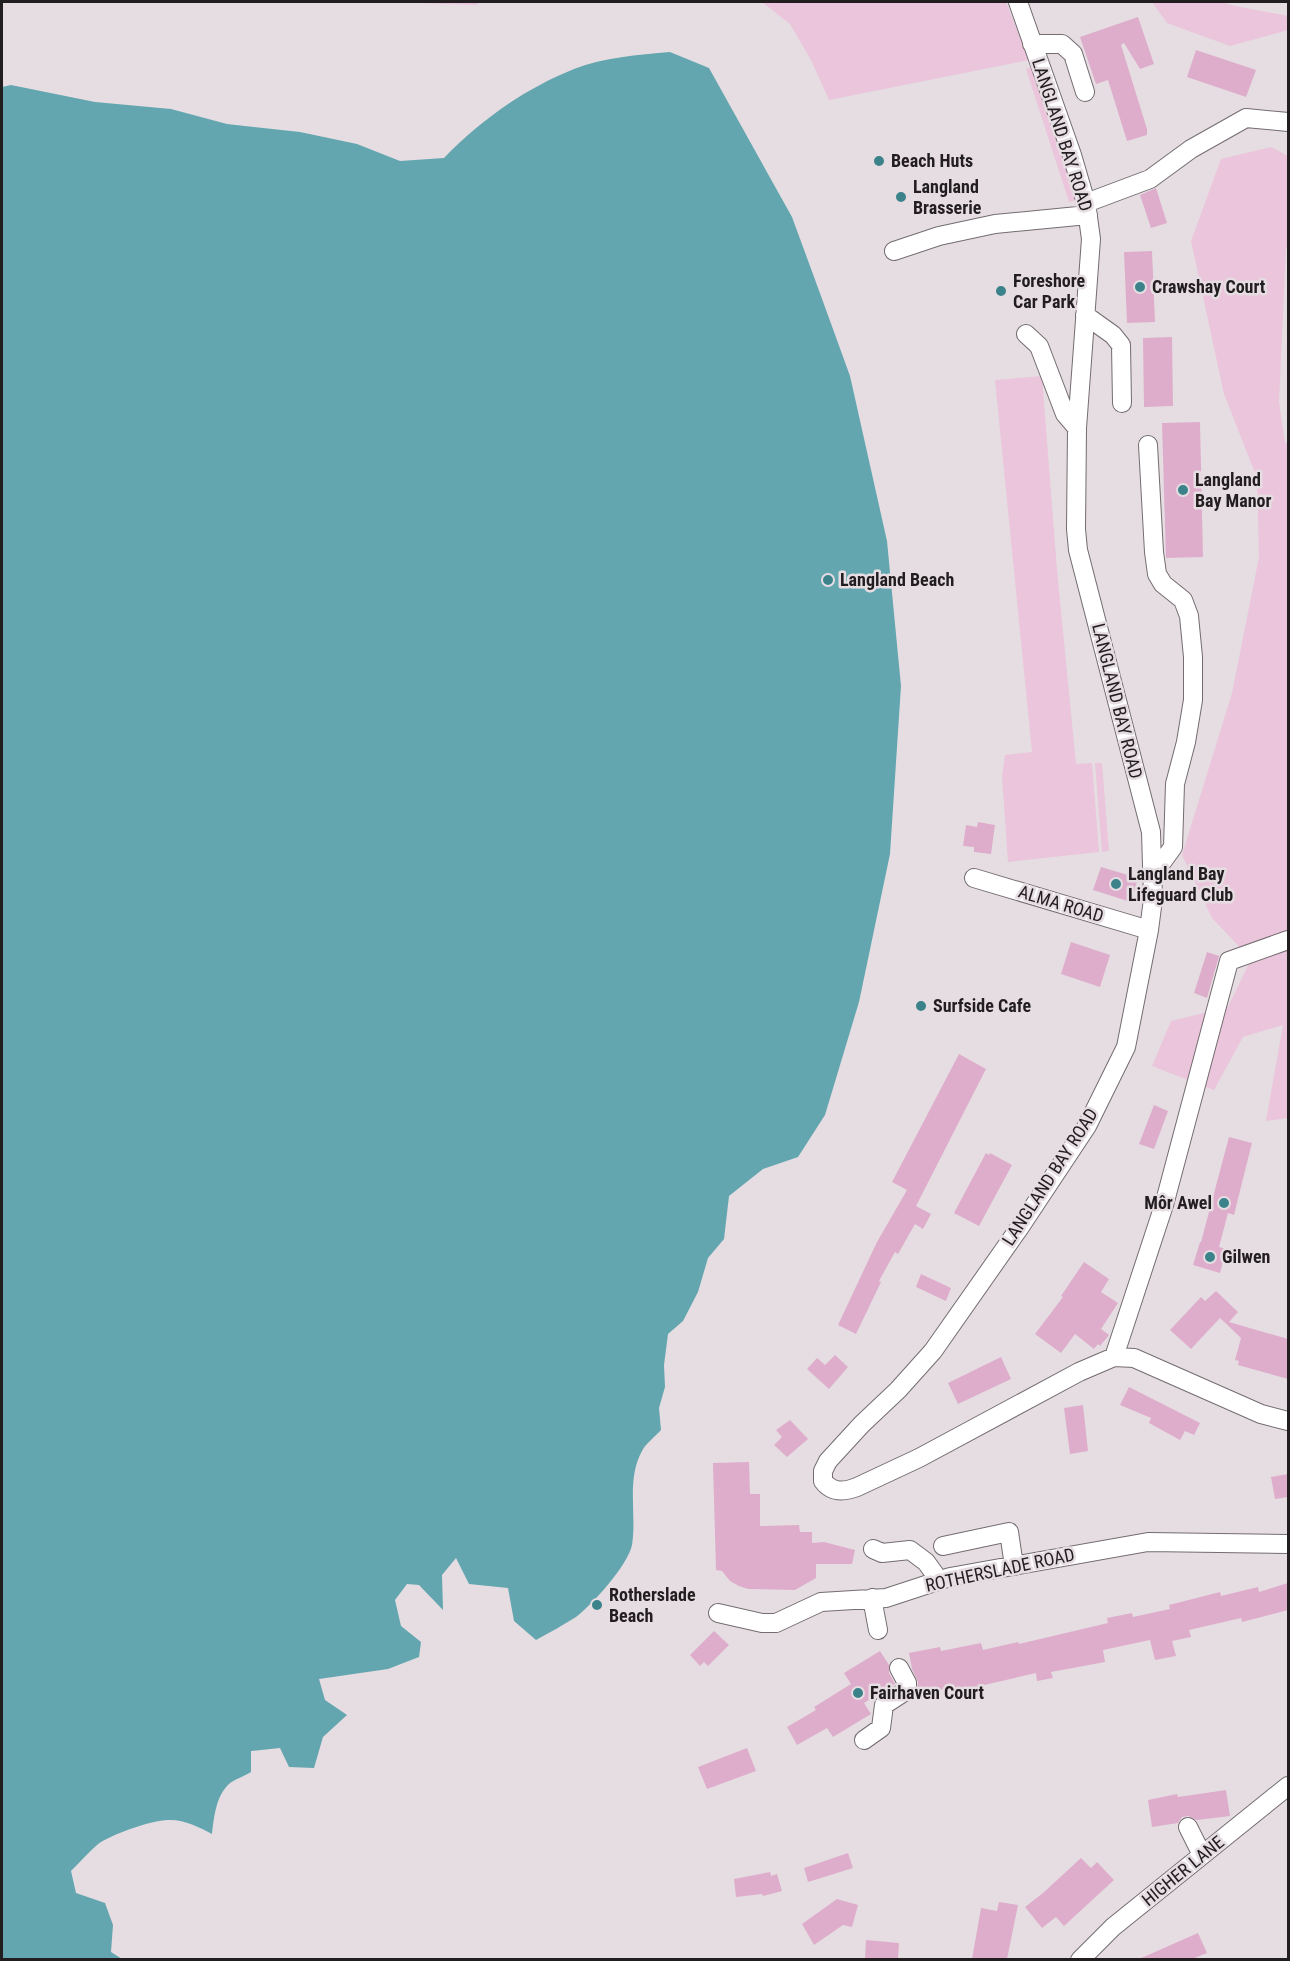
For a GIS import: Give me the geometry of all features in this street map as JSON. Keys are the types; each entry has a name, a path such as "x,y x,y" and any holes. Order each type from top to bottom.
{"street":[{"name":"LANGLAND BAY ROAD","path":"1018,2 1072,155 1087,209 1091,239 1077,428 1076,530 1078,550 1151,832 1153,899 1149,930 1126,1047 1087,1126 933,1351 828,1461 823,1471 823,1481 827,1486 836,1490 847,1491 857,1487 919,1458 1080,1372 1114,1357"},
{"path":"1032,44 1062,44 1073,54 1085,92"},
{"path":"894,251 939,236 1087,209 1150,179 1191,149 1246,118 1288,122"},
{"path":"1086,315 1113,334 1121,345 1122,403"},
{"path":"1026,334 1039,346 1065,414 1077,428"},
{"path":"1148,445 1157,574 1163,584 1183,600 1189,616 1193,657 1193,700 1186,742 1175,784 1173,847 1152,876"},
{"name":"ALMA ROAD","path":"974,878 1149,930"},
{"path":"1288,940 1229,961 1164,1205 1114,1357 1134,1358 1262,1414 1288,1421"},
{"path":"943,1546 1009,1532 1014,1566"},
{"name":"ROTHERSLADE ROAD","path":"718,1613 762,1623 776,1623 821,1602 886,1598 939,1580 1148,1542 1288,1544"},
{"path":"873,1549 882,1553 910,1550 926,1562 939,1580"},
{"path":"872,1598 878,1630"},
{"path":"864,1740 881,1728 884,1705 908,1690 899,1668"},
{"name":"HIGHER LANE","path":"1080,1959 1113,1927 1288,1786"},
{"path":"1188,1827 1202,1856"}],"shaded area":[{"path":"388,2 481,2 476,5"},
{"path":"762,2 1006,2 1029,60 829,100 811,60 790,24"},
{"path":"1152,2 1225,2 1230,5 1288,16 1288,30 1230,46 1167,23"},
{"path":"1032,67 1077,200 1069,202 1026,69"},
{"path":"1271,147 1288,156 1288,247 1286,248 1279,402 1285,443 1288,443 1288,1118 1266,1121 1283,1025 1243,1037 1214,1090 1152,1066 1171,1021 1228,1007 1251,959 1212,918 1182,855 1232,693 1259,557 1257,478 1224,394 1191,241 1221,159"},
{"path":"1042,376 1057,570 1076,764 1092,763 1099,852 1008,862 1002,776 1005,755 1032,752 995,380"},
{"path":"1095,763 1102,763 1109,851 1102,852"}],"water":[{"path":"670,52 709,68 792,217 850,376 887,541 901,686 890,854 859,1002 825,1115 798,1157 763,1169 729,1196 724,1239 708,1258 698,1292 683,1321 668,1334 664,1365 665,1387 659,1408 661,1430 644,1448 634,1474 632,1545 624,1563 591,1604 576,1617 536,1640 514,1621 508,1588 469,1584 456,1558 442,1575 443,1610 419,1585 407,1584 395,1600 401,1626 421,1642 419,1657 388,1669 319,1679 325,1700 347,1715 323,1737 314,1768 289,1767 280,1748 251,1751 251,1772 231,1782 221,1794 216,1807 212,1834 185,1822 168,1820 152,1822 103,1841 71,1871 76,1893 105,1903 113,1925 111,1952 122,1959 2,1959 2,87 11,85 95,102 171,109 227,124 300,132 357,144 400,161 444,158 488,118 504,107 538,86 574,69 609,59"}],"building":[{"path":"1138,17 1154,64 1140,69 1124,43 1121,45 1147,129 1147,135 1127,141 1108,80 1096,84 1080,37"},
{"path":"1196,50 1256,70 1246,97 1187,77"},
{"path":"1156,188 1167,223 1151,228 1140,195"},
{"name":"Crawshay Court","path":"1152,251 1155,322 1127,323 1124,252"},
{"name":"Crawshay Court","path":"1172,337 1173,406 1144,407 1143,338"},
{"name":"Langland Bay Manor","path":"1200,422 1203,557 1166,558 1162,423"},
{"path":"978,822 995,825 991,854 974,852 974,847 963,846 966,825 977,827"},
{"name":"Langland Bay Lifeguard Club","path":"1101,867 1138,878 1131,902 1093,890"},
{"path":"1071,942 1110,955 1100,987 1061,974"},
{"path":"1207,952 1219,956 1207,998 1194,993"},
{"path":"959,1054 986,1069 916,1206 931,1214 923,1229 915,1224 898,1254 895,1252 879,1281 881,1282 856,1334 838,1325 877,1242 907,1190 892,1182"},
{"path":"1154,1105 1168,1111 1154,1149 1139,1144"},
{"path":"1229,1137 1252,1143 1234,1215 1228,1213 1219,1247 1226,1249 1220,1273 1193,1265"},
{"path":"986,1153 1012,1165 979,1226 954,1213"},
{"path":"1084,1262 1109,1279 1101,1292 1118,1303 1101,1329 1109,1335 1100,1346 1098,1344 1094,1349 1075,1334 1061,1353 1035,1334 1063,1297 1061,1296"},
{"path":"921,1274 951,1288 946,1301 916,1287"},
{"path":"1216,1291 1238,1312 1229,1322 1288,1339 1288,1379 1238,1365 1239,1361 1235,1360 1241,1338 1220,1318 1191,1349 1170,1330 1201,1297 1205,1301"},
{"path":"835,1355 848,1367 829,1389 807,1369 817,1358 825,1365"},
{"path":"1001,1357 1011,1379 958,1404 948,1383"},
{"path":"1129,1387 1200,1423 1194,1435 1185,1431 1180,1440 1149,1423 1151,1418 1120,1405"},
{"path":"1083,1405 1088,1451 1070,1454 1064,1408"},
{"path":"790,1420 808,1439 787,1457 774,1445 782,1437 776,1430"},
{"path":"749,1462 750,1494 760,1494 760,1526 799,1525 800,1532 812,1532 812,1543 824,1542 855,1550 852,1564 816,1564 816,1578 795,1590 748,1589 730,1581 722,1571 716,1570 713,1463"},
{"path":"1288,1474 1288,1497 1275,1499 1271,1477"},
{"path":"1288,1583 1288,1610 1242,1622 1241,1618 1189,1630 1191,1637 1172,1641 1176,1656 1155,1660 1150,1640 1103,1650 1105,1662 1051,1672 1053,1678 1037,1681 1036,1673 945,1694 944,1689 917,1694 918,1682 912,1669 909,1653 940,1647 941,1651 981,1643 983,1650 1018,1642 1019,1644 1108,1623 1107,1618 1132,1613 1133,1617 1170,1609 1169,1605 1220,1592 1221,1596 1258,1587 1259,1592"},
{"path":"714,1631 729,1645 708,1666 704,1662 700,1666 690,1655"},
{"name":"Fairhaven Court","path":"880,1651 889,1665 889,1673 895,1684 864,1703 871,1714 833,1737 827,1728 797,1745 787,1727 816,1710 814,1707 851,1684 844,1673"},
{"path":"747,1748 756,1771 707,1789 698,1767"},
{"path":"1226,1790 1230,1816 1197,1820 1188,1816 1182,1817 1178,1823 1152,1827 1148,1800 1177,1794 1178,1797"},
{"path":"848,1853 853,1868 808,1882 804,1868"},
{"path":"1081,1858 1091,1868 1097,1862 1114,1880 1064,1926 1056,1917 1042,1928 1025,1907"},
{"path":"770,1872 771,1876 777,1874 782,1891 763,1896 762,1894 736,1897 734,1879"},
{"path":"837,1899 858,1905 852,1927 843,1925 814,1945 802,1924"},
{"path":"999,1902 1018,1905 1007,1959 972,1959 981,1908 997,1911"},
{"path":"1198,1933 1207,1953 1192,1959 1139,1959"},
{"path":"866,1940 899,1943 898,1959 865,1959"}],"place":[{"name":"Beach Huts","path":"879,161"},
{"name":"Langland Brasserie","path":"901,197"},
{"name":"Crawshay Court","path":"1140,287"},
{"name":"Foreshore Car Park","path":"1001,291"},
{"name":"Langland Bay Manor","path":"1183,490"},
{"name":"Langland Beach","path":"828,580"},
{"name":"Langland Bay Lifeguard Club","path":"1116,884"},
{"name":"Surfside Cafe","path":"921,1006"},
{"name":"Môr Awel","path":"1224,1203"},
{"name":"Gilwen","path":"1210,1257"},
{"name":"Rotherslade Beach","path":"597,1605"},
{"name":"Fairhaven Court","path":"858,1693"}]}
